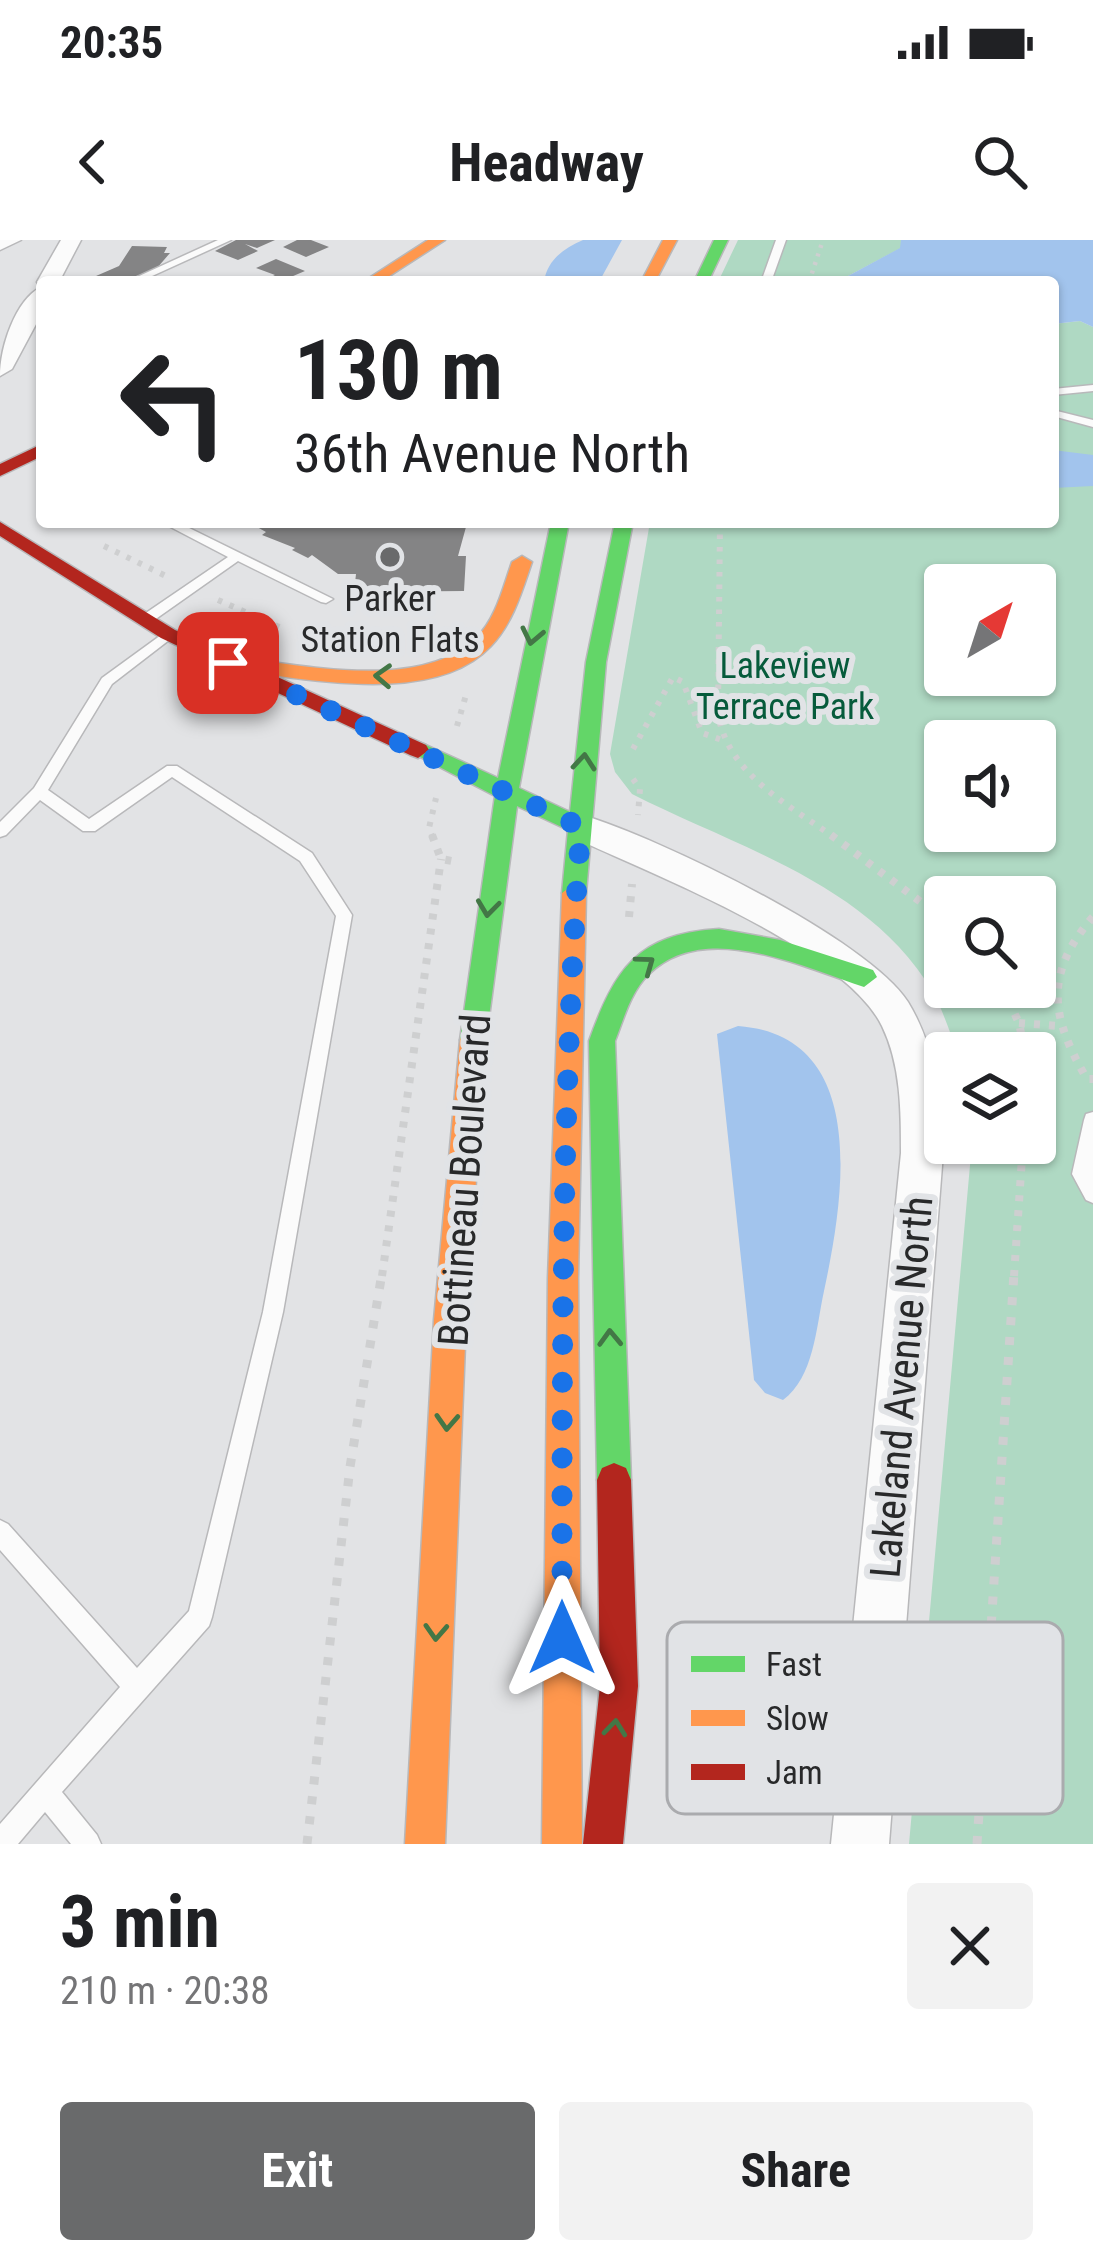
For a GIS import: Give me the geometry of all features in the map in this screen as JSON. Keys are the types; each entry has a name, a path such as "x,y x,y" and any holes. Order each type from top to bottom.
{"main road":[{"path":"382,276 438,240"},
{"path":"651,276 670,240"},
{"path":"704,276 721,240"},
{"path":"0,471 36,452"},
{"path":"0,528 157,627 581,827"},
{"path":"228,663 386,677 422,677 451,669 490,636 512,598 531,528"},
{"name":"Bottineau Boulevard","path":"425,1844 464,1136 480,971 515,716 559,528"},
{"path":"562,1844 562,1273 570,980 583,767 596,663 623,528"},
{"path":"603,1844 619,1686 602,1041 609,1008 623,982 649,957 686,942 726,938 769,946 864,977"}],"street":[{"path":"0,244 11,240"},
{"path":"51,276 71,240"},
{"path":"0,369 32,326"},
{"name":"Lakeland Avenue North","path":"581,827 823,945 864,977 892,1010 911,1055 921,1095 922,1153 880,1622"},
{"name":"Lakeland Avenue North","path":"860,1844 863,1814"}],"lane":[{"path":"144,276 226,240"},
{"path":"768,276 781,240"},
{"path":"1059,391 1093,388"},
{"path":"1059,415 1093,424"},
{"path":"178,528 326,599"},
{"path":"0,831 39,792 107,681 188,587 235,558"},
{"path":"0,1844 200,1617 273,1312 344,915 306,857 172,770 89,827 39,792"},
{"path":"1093,1120 1082,1174 1093,1194"},
{"path":"0,1532 136,1688"},
{"path":"46,1792 88,1844"}],"path":[{"path":"811,276 823,240"},
{"path":"719,528 718,715 722,740 745,772 924,904"},
{"path":"90,539 294,634"},
{"path":"624,766 673,677 683,682 702,733 722,740"},
{"path":"307,1844 350,1467 397,1184 441,859"},
{"path":"1093,917 1080,930 1058,982 1059,1026 1087,1079 1093,1079"},
{"path":"1012,1008 1021,1032"},
{"path":"1019,1023 1059,1026"},
{"path":"992,1622 1022,1164"},
{"path":"977,1844 979,1814"}],"green space":[{"path":"738,240 901,240 901,248 848,276 721,276"},
{"name":"Lakeview Terrace Park","path":"1080,321 1093,327 1093,1844 909,1844 912,1814 1063,1814 1063,1622 929,1622 970,1164 1056,1164 1056,1032 950,1032 940,1008 1056,1008 1056,876 924,876 924,979 906,954 837,896 798,872 632,794 615,772 610,754 649,528 1059,528 1059,323"}],"water":[{"path":"583,240 622,240 602,276 546,276 569,247"},
{"path":"901,240 1093,240 1093,327 1080,321 1059,323 1059,276 848,276 900,248"},
{"path":"1059,451 1093,455 1093,486 1059,488"},
{"path":"738,1026 781,1037 811,1059 829,1091 838,1129 837,1213 816,1336 801,1378 783,1400 765,1393 754,1380 717,1034"}],"building":[{"path":"236,240 275,240 257,248 245,244 258,251 238,260 215,251"},
{"path":"297,240 329,247 306,257 283,247"},
{"path":"132,246 167,247 164,253 170,253 157,268 137,276 96,276 119,266"},
{"path":"276,259 305,271 273,276 256,268"},
{"name":"Parker Station Flats","path":"259,528 466,528 458,556 466,556 464,591 354,592 356,574 338,574 312,555 308,558 262,535 266,532"}],"traffic: fast":[{"path":"704,276 721,240"},
{"path":"473,1040 516,729 559,528"},
{"path":"574,893 596,662 623,528"},
{"path":"418,750 582,827"},
{"path":"614,1480 602,1041 622,992 640,966 663,949 719,939 780,950 864,977"}],"traffic: slow":[{"path":"380,276 438,240"},
{"path":"651,276 670,240"},
{"path":"228,663 360,676 428,672 457,662 481,645 506,606 522,562"},
{"path":"562,1844 563,1278 574,893"},
{"path":"425,1844 450,1320 473,1040"}],"traffic: jam":[{"path":"0,471 36,452"},
{"path":"0,528 168,634 418,750"},
{"path":"603,1844 619,1686 614,1480"}],"place":[{"name":"Parker Station Flats","path":"390,557"}],"route":[{"path":"228,663 581,827 570,980 562,1273 562,1638"}]}
